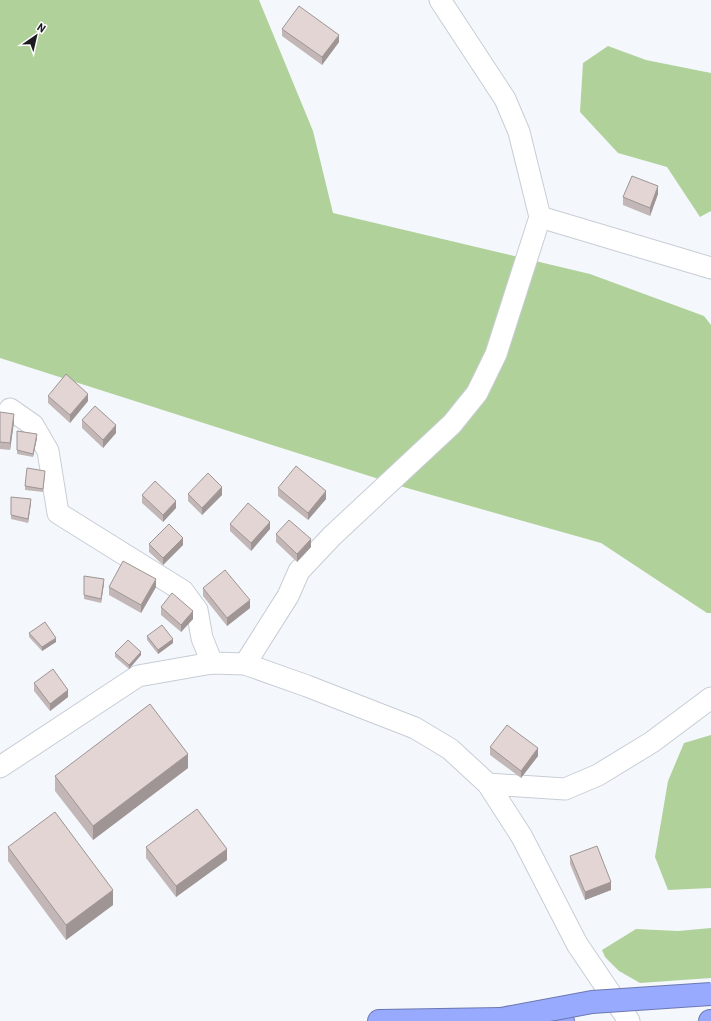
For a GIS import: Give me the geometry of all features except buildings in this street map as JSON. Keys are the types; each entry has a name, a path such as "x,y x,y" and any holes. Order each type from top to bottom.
{"highway":[{"path":"501,1019 592,1002 711,994"},
{"path":"379,1021 501,1019 711,1006"},
{"path":"501,1019 563,1021"}],"street":[{"path":"245,664 288,596 299,571 332,536 452,424 477,393 496,354 540,217 519,132 505,99 440,0"},
{"path":"540,217 711,268"},
{"path":"10,409 33,425 48,451 58,513 183,591 197,610 202,638 212,664"},
{"path":"0,767 138,676 212,664 245,664 416,728 450,749 488,784 522,837 577,944 629,1021"},
{"path":"488,784 565,789 598,775 652,742 711,698"}],"green space":[{"path":"0,0 259,0 313,131 333,213 590,274 704,316 711,325 711,613 707,613 601,543 407,488 0,358"},
{"path":"608,46 646,60 711,73 711,211 700,217 667,167 618,153 580,112 583,63"},
{"path":"711,735 711,888 668,890 655,857 668,781 684,743"},
{"path":"711,928 711,978 640,983 619,971 605,957 602,950 636,929 678,931"}]}
